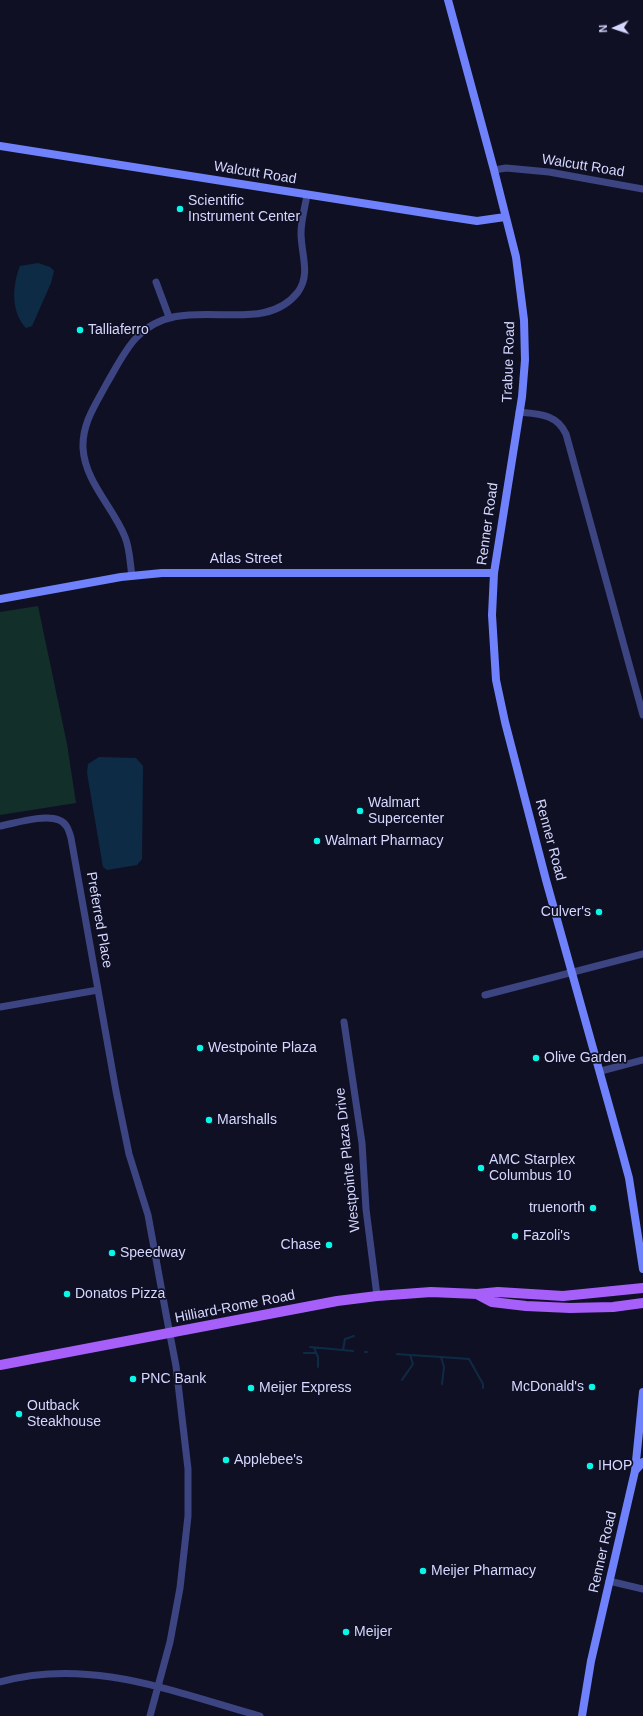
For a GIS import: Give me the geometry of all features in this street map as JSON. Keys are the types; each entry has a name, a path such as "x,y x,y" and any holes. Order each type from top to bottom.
{"main road":[{"name":"Trabue Road","path":"448,0 516,257 524,320 525,360 519,412"},
{"name":"Walcutt Road","path":"0,146 477,221 505,217"},
{"name":"Renner Road","path":"519,412 494,573 492,615 496,680 506,728 546,880 601,1071 629,1178 643,1269"},
{"name":"Atlas Street","path":"0,599 132,576 162,573 494,573"},
{"name":"Hilliard-Rome Road","path":"0,1365 337,1302 377,1296 431,1292 477,1294 498,1292 563,1296 643,1288"},
{"name":"Hilliard-Rome Road","path":"477,1294 492,1302 526,1306 570,1308 613,1307 643,1303"},
{"name":"Renner Road","path":"582,1716 591,1661 634,1470 640,1434 643,1392"},
{"path":"640,1434 643,1443"},
{"path":"634,1470 643,1462"}],"street":[{"name":"Walcutt Road","path":"494,170 506,168 550,172 643,189"},
{"path":"132,576 125,537 92,479 86,464 83,447 89,415 125,352 136,337 156,323 185,314 263,313 278,310 290,301 300,289 304,279 305,267 301,233 307,195"},
{"path":"156,282 169,318"},
{"name":"Trabue Road","path":"519,412 551,416 563,426 643,715"},
{"name":"Preferred Place","path":"0,826 49,818 60,820 68,827 98,990 0,1007"},
{"path":"484,995 643,954"},
{"path":"98,990 125,1139 148,1214 178,1381 188,1469 188,1516 184,1563 176,1617 150,1716"},
{"name":"Westpointe Plaza Drive","path":"344,1022 362,1143 366,1209 377,1296"},
{"path":"601,1071 643,1060"},
{"path":"610,1582 643,1589"},
{"path":"0,1682 36,1675 75,1673 112,1676 158,1687 260,1716"}],"green space":[{"path":"38,606 67,744 76,803 0,815 0,612"}],"water":[{"path":"38,263 50,267 54,271 51,283 32,326 26,328 21,322 15,307 15,282 20,266"},
{"path":"99,757 136,758 143,766 142,859 137,865 107,870 103,867 87,773 88,764"}],"waterway":[{"path":"343,1350 345,1339 354,1336"},
{"path":"310,1347 353,1351"},
{"path":"314,1348 318,1357 318,1367"},
{"path":"304,1353 316,1353"},
{"path":"397,1354 410,1355 413,1364 402,1380"},
{"path":"410,1355 441,1357 444,1367 442,1384"},
{"path":"441,1357 469,1359 483,1384 483,1388"}],"place":[{"name":"Scientific Instrument Center","path":"180,209"},
{"name":"Talliaferro","path":"80,330"},
{"name":"Walmart Supercenter","path":"360,811"},
{"name":"Walmart Pharmacy","path":"317,841"},
{"name":"Culver's","path":"599,912"},
{"name":"Westpointe Plaza","path":"200,1048"},
{"name":"Olive Garden","path":"536,1058"},
{"name":"Marshalls","path":"209,1120"},
{"name":"AMC Starplex Columbus 10","path":"481,1168"},
{"name":"truenorth","path":"593,1208"},
{"name":"Fazoli's","path":"515,1236"},
{"name":"Chase","path":"329,1245"},
{"name":"Speedway","path":"112,1253"},
{"name":"Donatos Pizza","path":"67,1294"},
{"name":"PNC Bank","path":"133,1379"},
{"name":"McDonald's","path":"592,1387"},
{"name":"Meijer Express","path":"251,1388"},
{"name":"Outback Steakhouse","path":"19,1414"},
{"name":"Applebee's","path":"226,1460"},
{"name":"IHOP","path":"590,1466"},
{"name":"Meijer Pharmacy","path":"423,1571"},
{"name":"Meijer","path":"346,1632"}]}
